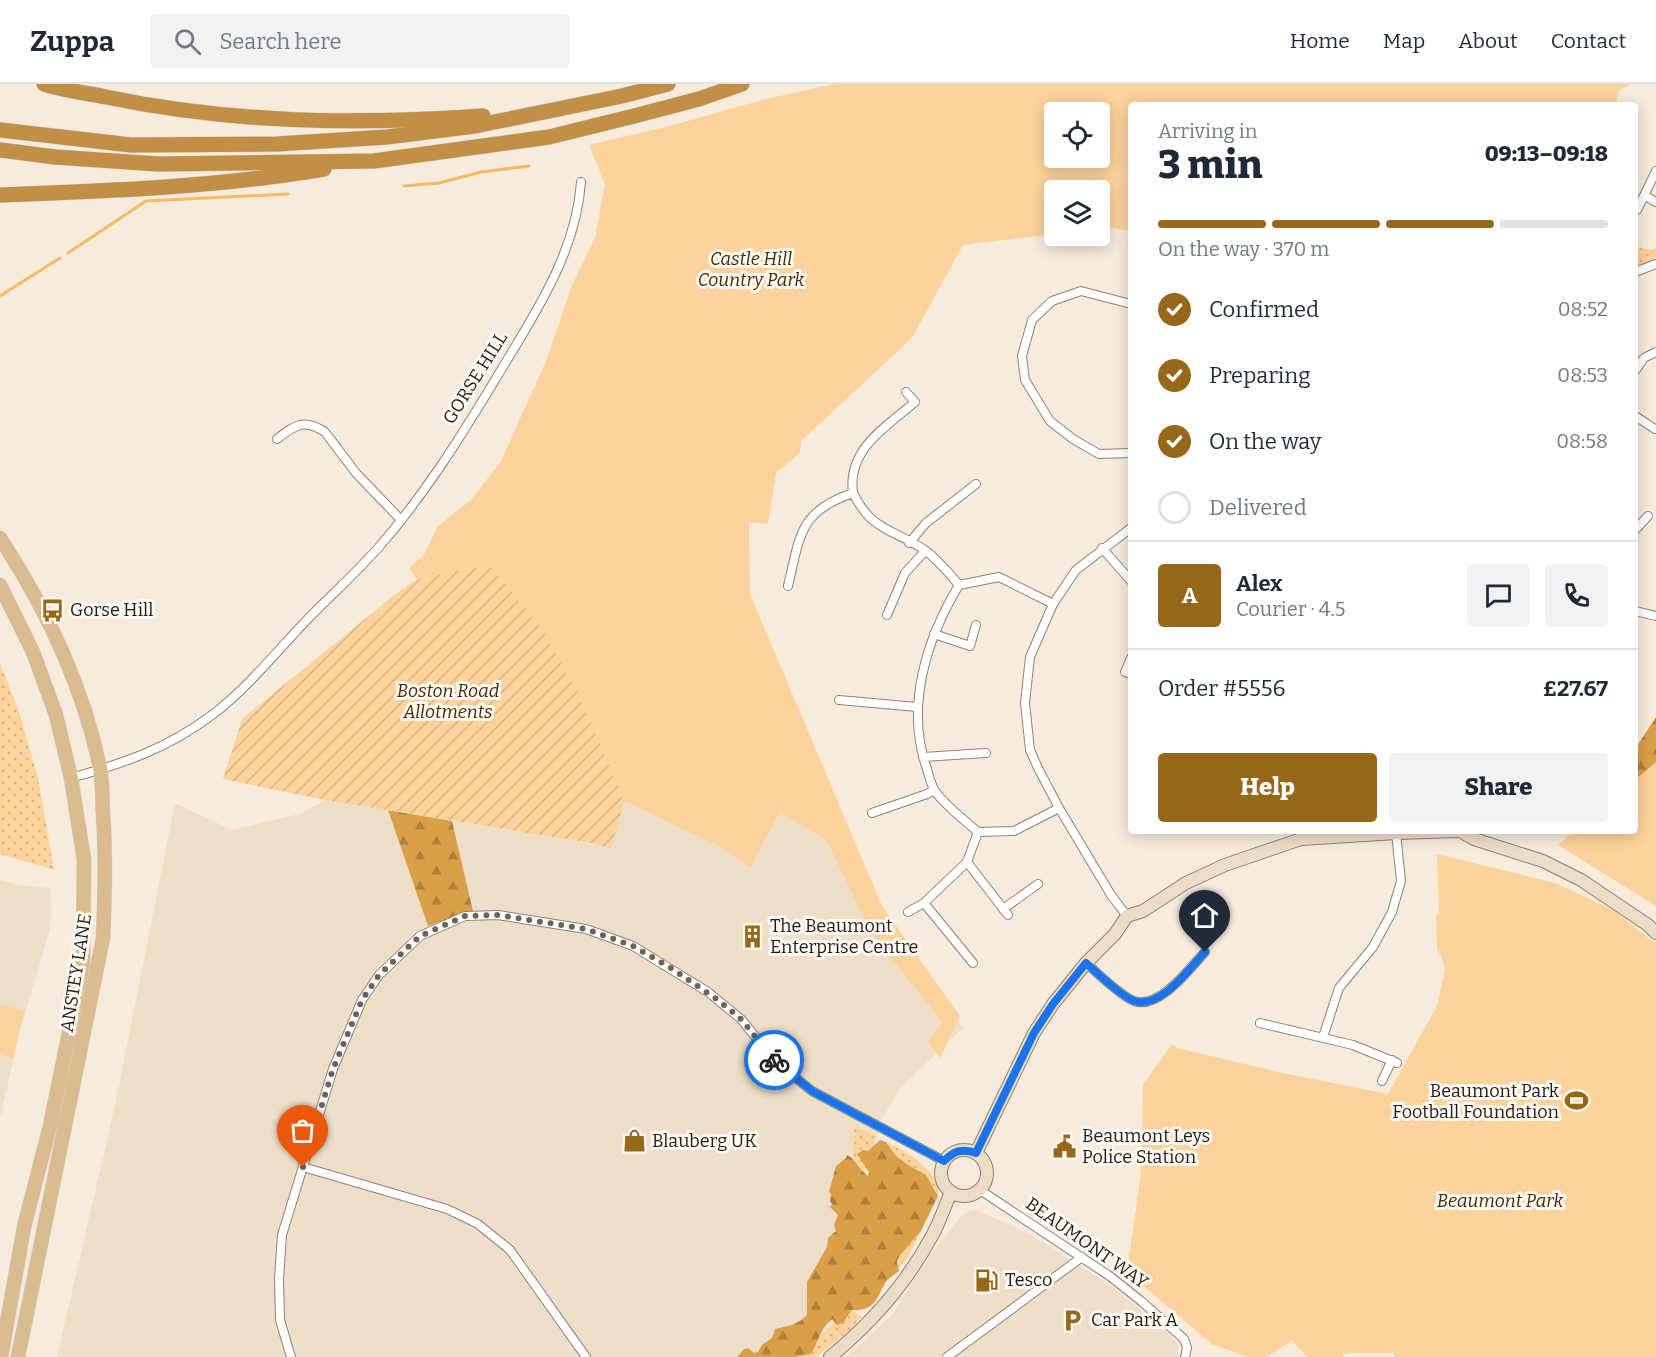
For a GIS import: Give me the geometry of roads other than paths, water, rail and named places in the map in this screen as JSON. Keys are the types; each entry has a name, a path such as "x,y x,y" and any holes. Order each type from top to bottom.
{"highway":[{"path":"44,84 155,107 229,117 329,121 446,118 549,111"},
{"path":"0,130 131,145 277,144 387,137 475,126 622,96 668,84"},
{"path":"0,195 278,177 374,161 549,137 634,117 742,84"},
{"path":"0,150 55,157 158,164 374,161"}],"main road":[{"name":"ANSTEY LANE","path":"0,538 40,604 68,665 100,770 106,867 104,938 18,1357"},
{"name":"ANSTEY LANE","path":"0,585 33,652 56,715 71,778 84,859 83,964 50,1126 24,1227 1,1357"}],"street":[{"path":"1638,208 1656,171"},
{"name":"GORSE HILL","path":"71,778 135,759 213,715 377,549 434,475 482,401 548,289 565,254 580,206 581,182"},
{"path":"1645,196 1656,202"},
{"path":"1638,271 1656,264"},
{"path":"1128,303 1081,291 1052,302 1032,320 1022,356 1024,380 1050,422 1073,439 1099,453 1128,453"},
{"path":"1638,367 1644,358 1656,352"},
{"path":"906,392 915,402 866,444 855,467 852,482 854,493 861,508 873,522 925,551 943,566 959,585"},
{"path":"1638,418 1655,429"},
{"path":"277,439 294,426 310,425 319,428 325,432 356,473 401,520"},
{"path":"909,543 926,523 976,484"},
{"path":"788,586 799,539 806,523 820,508 854,493"},
{"path":"1638,527 1648,516"},
{"path":"1127,916 1111,895 1059,808 1030,750 1024,704 1030,657 1053,604 1076,570 1128,530"},
{"path":"1102,548 1128,578"},
{"path":"887,615 905,573 925,551"},
{"path":"1053,604 999,578 959,585 942,614 928,650 916,707 922,757 934,790 978,832 1014,831 1059,808"},
{"path":"1638,612 1656,616"},
{"path":"934,634 970,646 976,625"},
{"path":"839,700 916,707"},
{"path":"922,757 986,753"},
{"path":"872,813 934,790"},
{"path":"908,912 924,903 967,862 978,832"},
{"path":"976,1153 1034,1033 1053,1004 1086,963 1115,934 1127,916 1143,911 1186,883 1225,865 1300,839 1380,834"},
{"path":"1323,1037 1339,988 1373,947 1392,912 1401,881 1396,834"},
{"path":"1465,834 1473,839 1543,861 1581,880 1648,925 1656,933"},
{"path":"967,862 1005,912 1038,884"},
{"path":"924,903 974,963"},
{"path":"291,1357 280,1320 279,1268 282,1235 333,1069 362,1000 379,975 420,936 465,916 498,915 586,929 633,946 708,992 741,1019 776,1062 812,1091 944,1161"},
{"path":"1086,963 1135,1002 1145,1002 1166,993 1205,952"},
{"path":"1260,1023 1353,1045 1394,1061 1382,1081"},
{"path":"962,1150 976,1153 981,1157 987,1170 987,1178 980,1190 966,1196 951,1192 942,1181 944,1161 952,1153 962,1150"},
{"path":"303,1167 447,1209 478,1224 510,1250 586,1357"},
{"name":"BEAUMONT WAY","path":"980,1190 1120,1284 1177,1331 1184,1339 1187,1348 1185,1357"},
{"path":"831,1357 861,1332 891,1298 934,1234 951,1192"},
{"path":"947,1357 1082,1257"}],"waterway":[{"path":"404,186 439,183 481,172 529,166"},
{"path":"68,253 146,201 288,194"},
{"path":"0,296 60,258"}],"place":[{"name":"Gorse Hill","path":"52,610"},
{"name":"The Beaumont Enterprise Centre","path":"752,936"},
{"name":"Beaumont Park Football Foundation","path":"1577,1101"},
{"name":"Blauberg UK","path":"634,1141"},
{"name":"Beaumont Leys Police Station","path":"1064,1146"},
{"name":"Tesco","path":"987,1280"},
{"name":"Car Park A","path":"1073,1320"}],"park label":[{"name":"Castle Hill Country Park","path":"751,270"},
{"name":"Boston Road Allotments","path":"448,701"},
{"name":"Beaumont Park","path":"1500,1201"}]}
